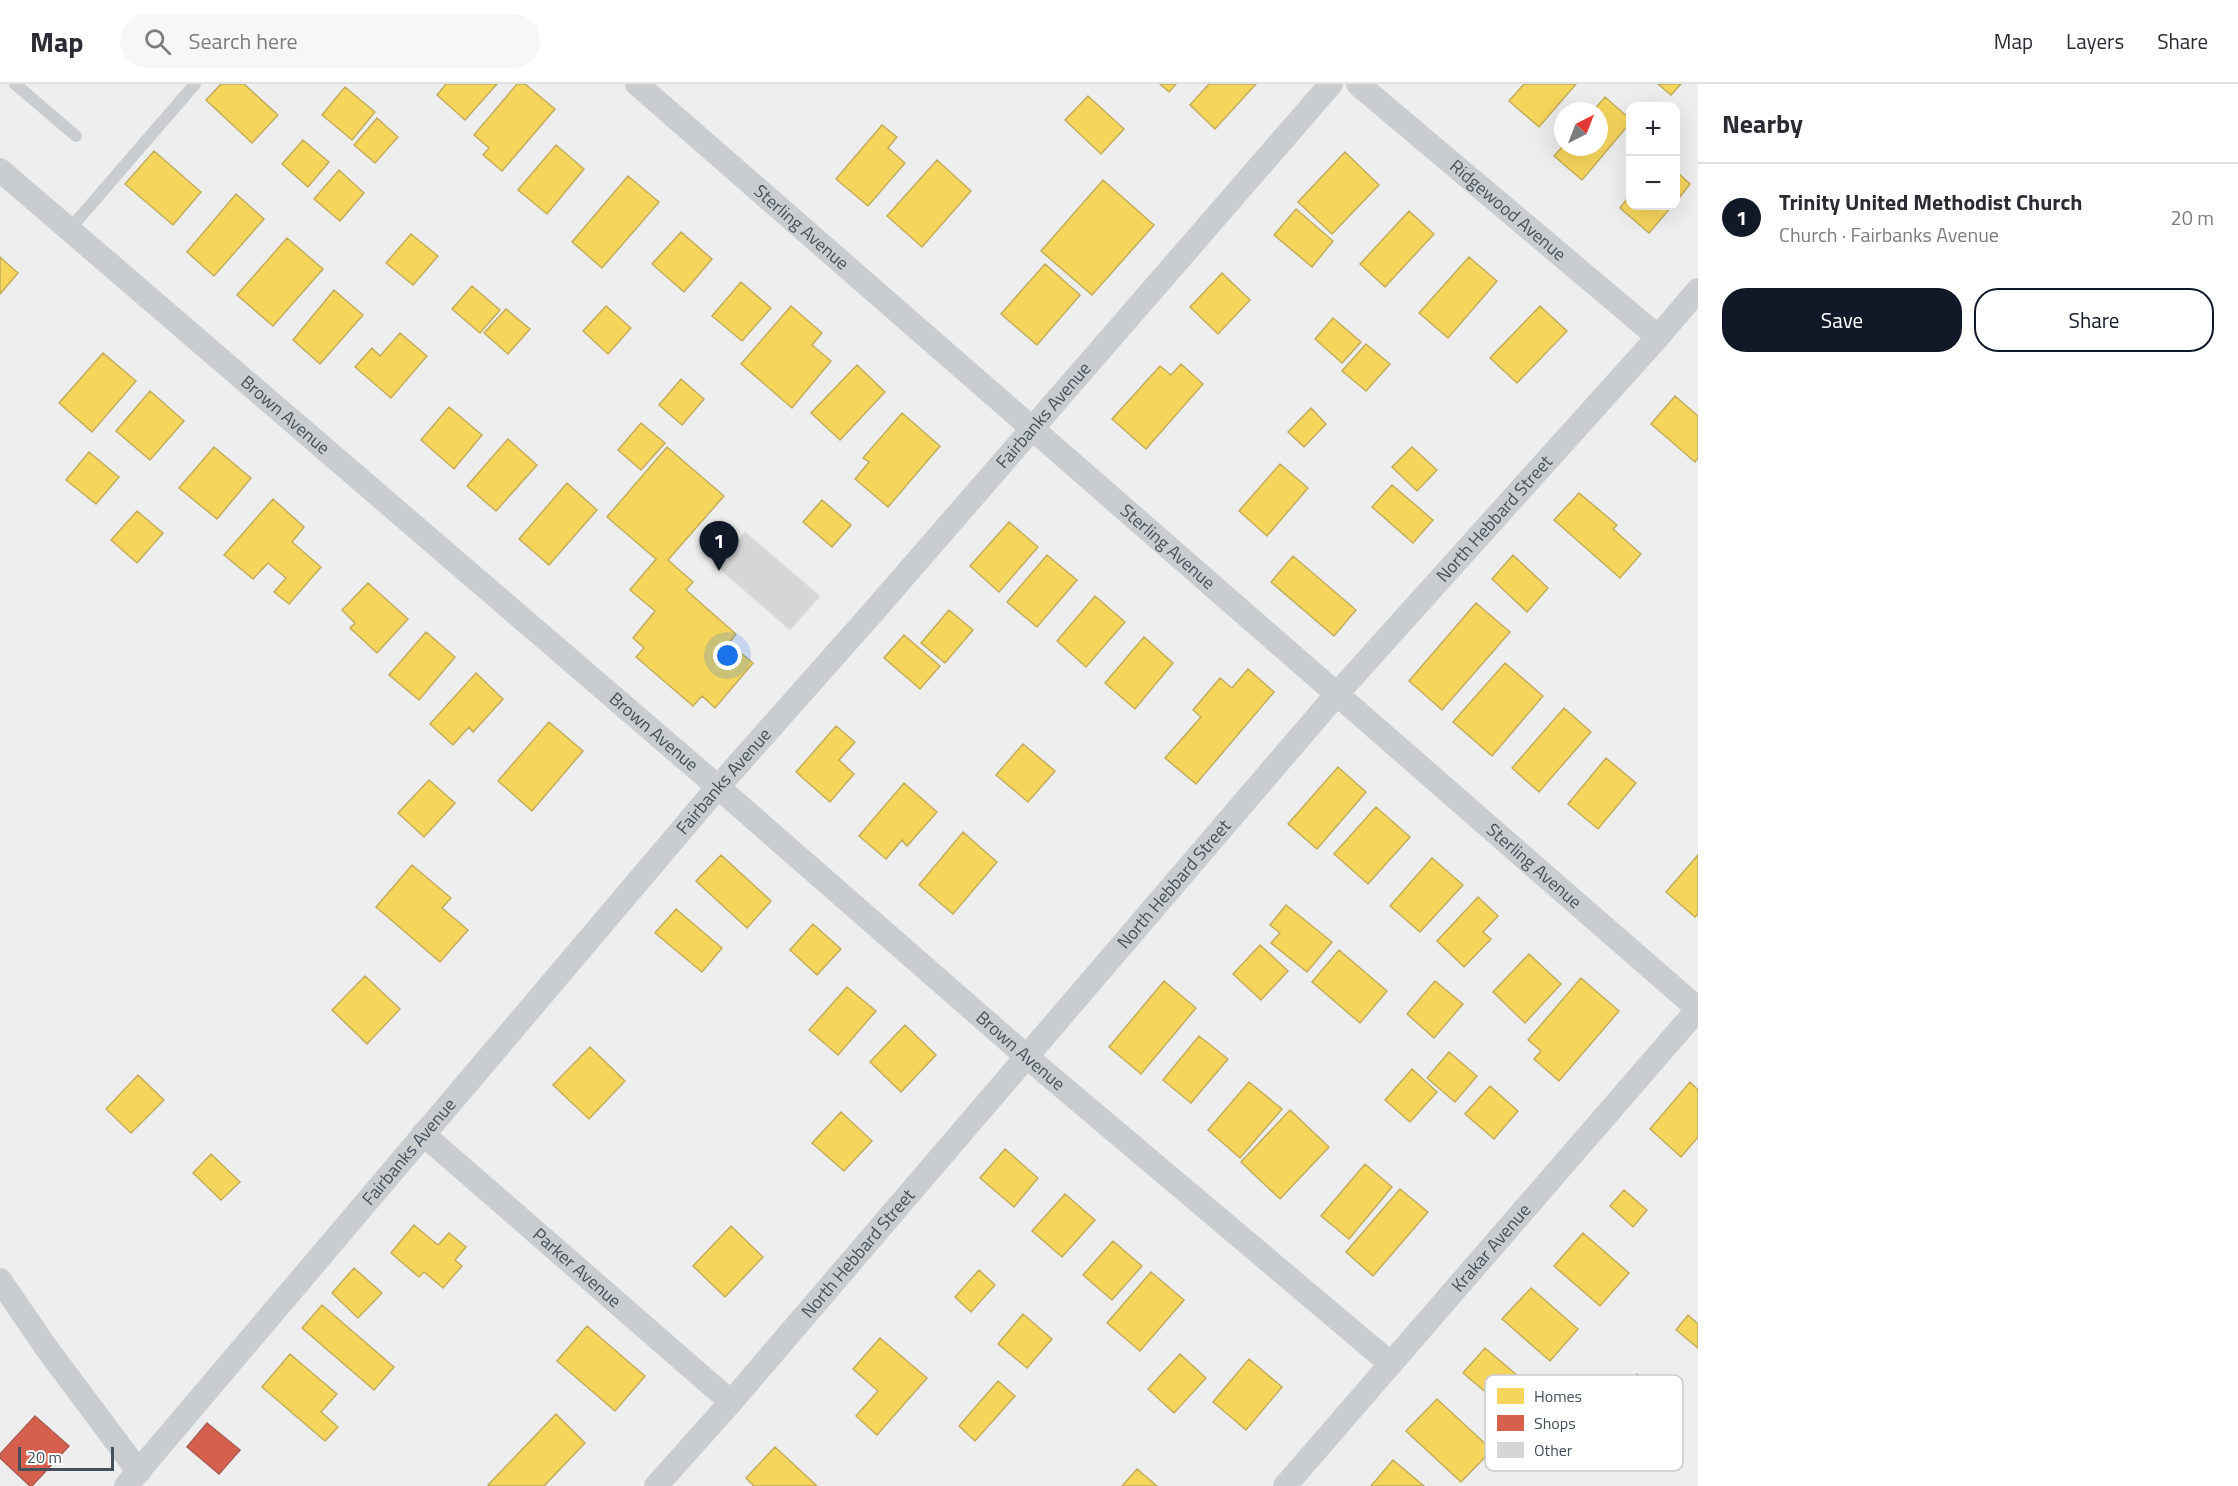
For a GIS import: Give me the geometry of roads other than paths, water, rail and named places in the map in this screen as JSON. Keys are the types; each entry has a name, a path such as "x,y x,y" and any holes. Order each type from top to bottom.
{"street":[{"name":"Sterling Avenue","path":"637,84 1698,1009"},
{"name":"Fairbanks Avenue","path":"133,1479 718,787 1331,84"},
{"name":"Ridgewood Avenue","path":"1358,84 1658,338"},
{"name":"Brown Avenue","path":"0,170 718,787 1028,1057 1391,1364"},
{"name":"North Hebbard Street","path":"656,1486 1028,1057 1336,695 1658,338 1698,290"},
{"name":"Krakar Avenue","path":"1285,1486 1698,1009"},
{"name":"Parker Avenue","path":"423,1134 731,1402"},
{"path":"0,1280 133,1479"}],"lane":[{"path":"15,84 76,136"},
{"path":"69,230 195,84"}],"place":[{"name":"Trinity United Methodist Church","path":"719,571"}]}
